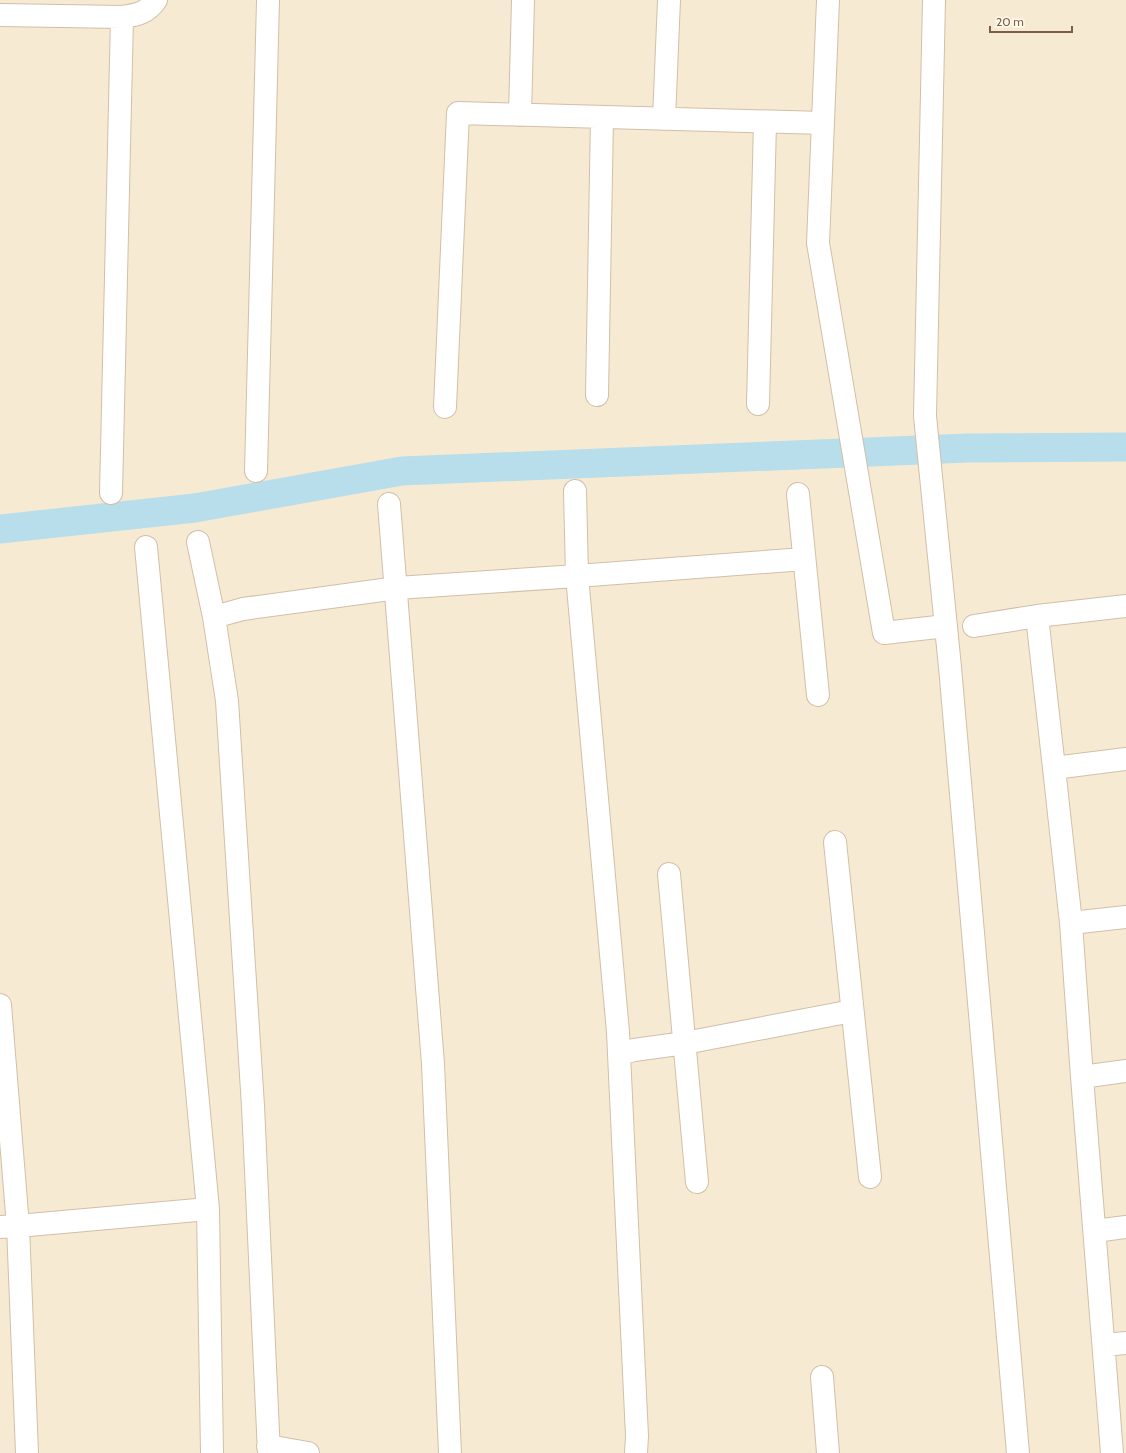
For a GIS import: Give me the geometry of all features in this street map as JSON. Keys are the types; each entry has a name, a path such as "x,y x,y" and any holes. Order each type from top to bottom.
{"street":[{"path":"0,15 122,17 137,15 150,8 156,0"},
{"path":"256,471 268,0"},
{"path":"520,115 523,0"},
{"path":"664,119 669,0"},
{"path":"828,0 818,243 884,633 946,626"},
{"path":"934,0 925,416 946,626 1018,1453"},
{"path":"111,493 122,17"},
{"path":"445,407 458,113 823,123"},
{"path":"596,395 602,118"},
{"path":"758,404 765,122"},
{"path":"575,491 577,576 618,1032 636,1453"},
{"path":"798,494 818,695"},
{"path":"389,504 397,588 433,1064 450,1453"},
{"path":"198,542 214,617 227,701 253,1106 269,1450 308,1453"},
{"path":"146,547 208,1209 212,1453"},
{"path":"214,617 243,609 397,588 804,559"},
{"path":"974,626 1037,616 1126,606"},
{"path":"1037,616 1071,923 1112,1453"},
{"path":"1054,768 1126,759"},
{"path":"835,842 870,1176"},
{"path":"669,874 697,1182"},
{"path":"1071,923 1126,917"},
{"path":"0,1005 9,1226 27,1453"},
{"path":"619,1054 634,1050 685,1043 852,1011"},
{"path":"1082,1077 1126,1071"},
{"path":"9,1226 208,1209"},
{"path":"1095,1231 1126,1227"},
{"path":"1104,1345 1126,1342"},
{"path":"822,1377 828,1453"}],"shaded area":[{"path":"0,0 1126,0 1126,1453 0,1453"}],"waterway":[{"path":"0,529 195,508 402,471 968,448 1126,447"}]}
